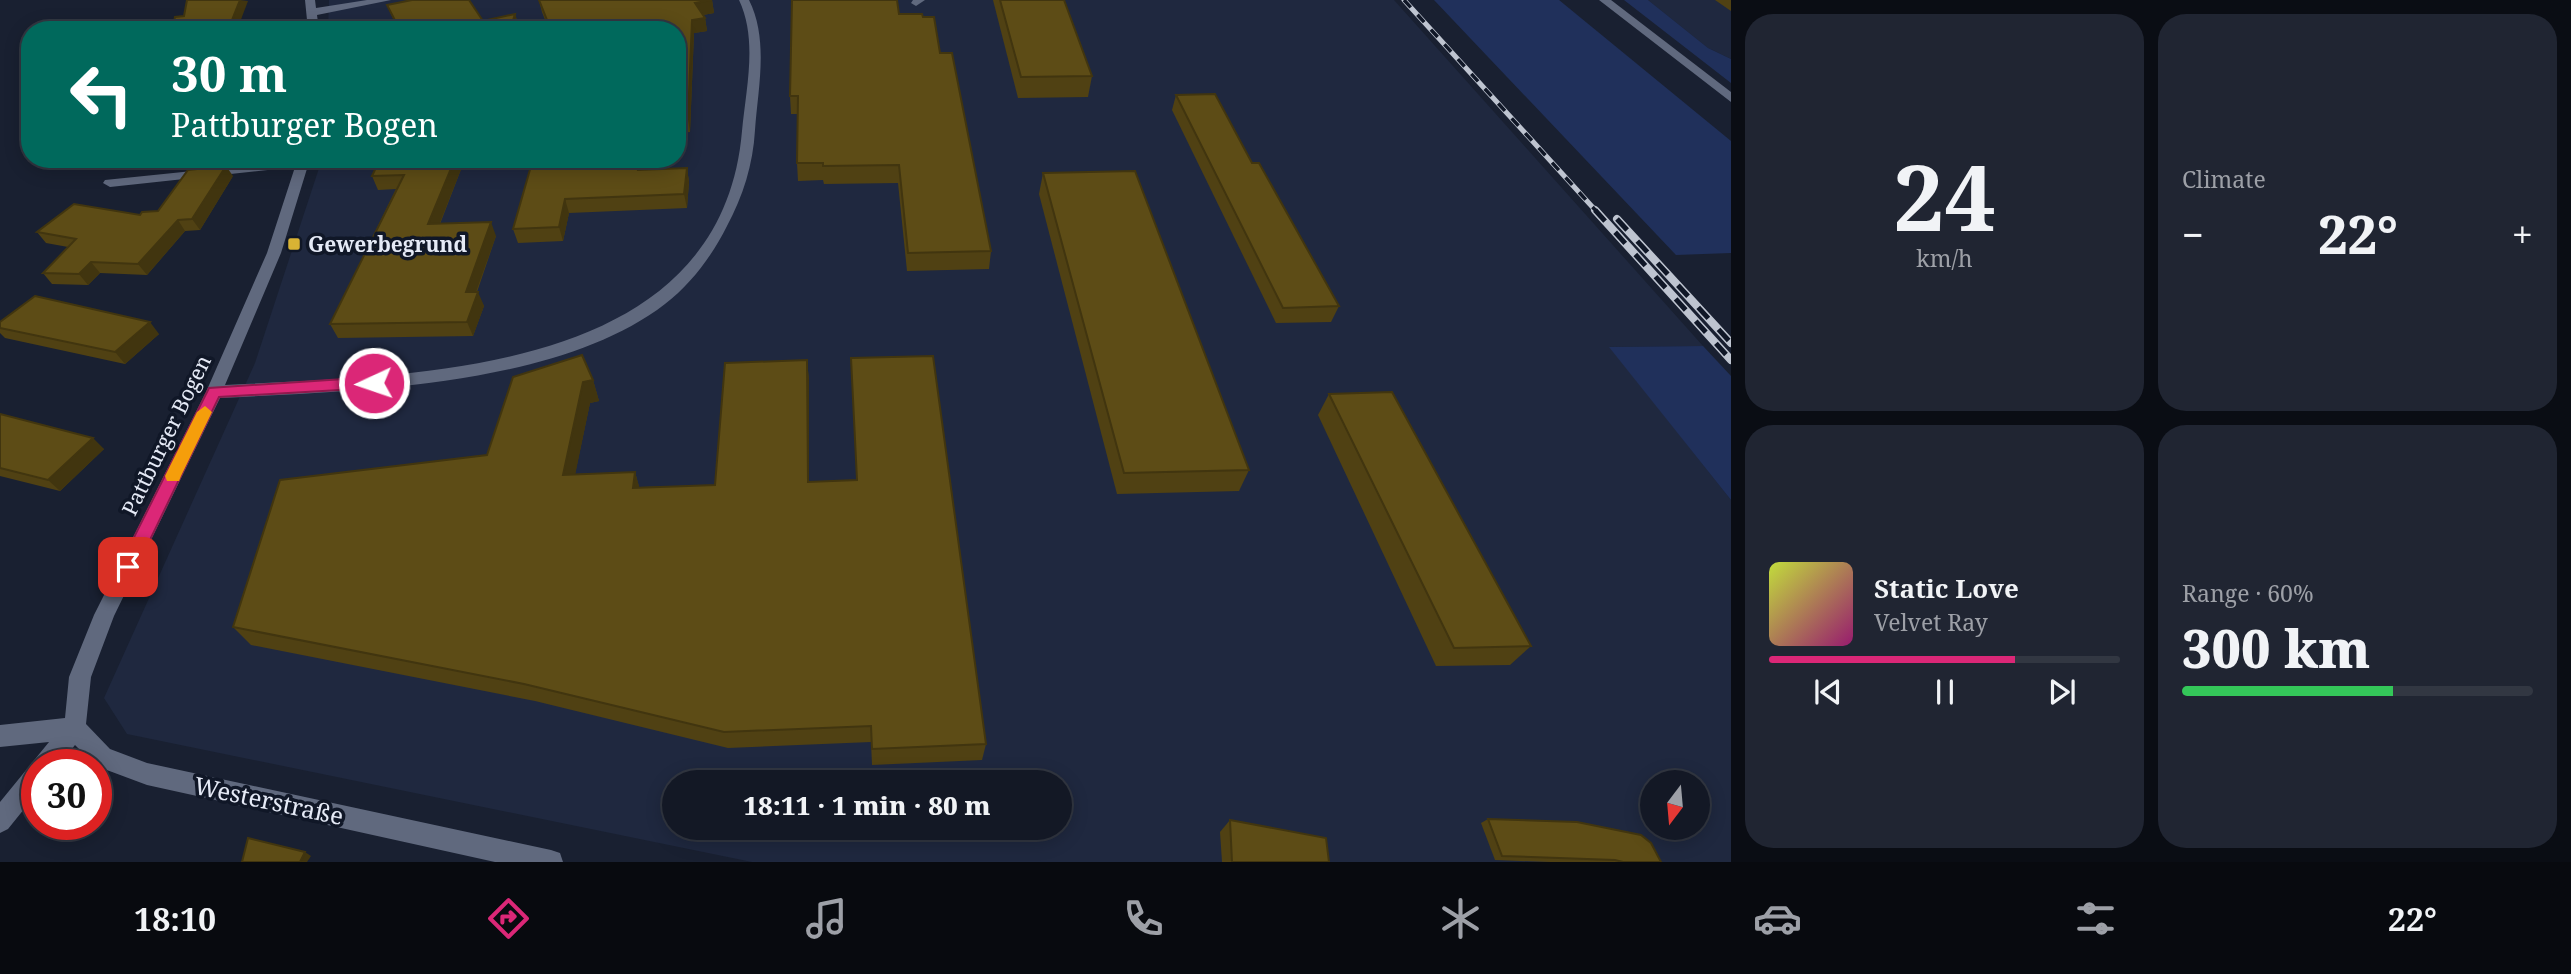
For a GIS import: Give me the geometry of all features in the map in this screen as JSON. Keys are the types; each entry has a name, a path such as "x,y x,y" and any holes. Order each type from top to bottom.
{"street":[{"path":"310,0 314,21"},
{"path":"313,12 386,0"},
{"path":"214,392 374,383 471,369 552,352 589,339 629,320 658,301 683,278 707,249 734,201 743,176 747,153 754,24 744,0"},
{"path":"1604,0 1731,98"},
{"name":"Pattburger Bogen","path":"110,183 242,168"},
{"name":"Pattburger Bogen","path":"75,728 80,677 104,615 214,392 274,253 302,168"},
{"path":"0,736 75,728"},
{"path":"57,749 75,728"},
{"name":"Westerstraße","path":"75,728 103,758 147,774 551,862"},
{"path":"0,821 21,794"}],"shaded area":[{"path":"329,0 1394,0 1703,346 1610,347 1731,500 1731,862 752,862 127,734 104,698 255,363 319,168 686,168 686,21 328,21"},
{"path":"1434,0 1559,0 1731,141 1731,253 1676,255"},
{"path":"1624,0 1648,0 1708,48 1731,59 1731,83"},
{"path":"1648,0 1731,0 1731,59 1708,48"},
{"path":"1703,346 1731,376 1731,500 1609,347"}],"building":[{"path":"187,0 240,0 232,21 174,21 175,17 184,16"},
{"path":"412,0 469,0 483,21 395,21 387,5"},
{"path":"539,0 712,0 695,3 705,18 692,20 688,119 686,21 547,21"},
{"path":"792,0 897,0 899,14 934,17 940,53 952,53 991,251 908,253 899,165 823,166 823,163 797,163 798,96 790,96"},
{"path":"1000,0 1064,0 1092,76 1021,77"},
{"path":"515,14 513,21 483,21"},
{"path":"1215,94 1252,163 1259,163 1339,306 1283,308 1176,95"},
{"path":"225,168 192,219 178,220 138,264 91,262 79,274 43,273 76,239 37,232 74,204 140,215 142,212 158,211 188,170"},
{"path":"376,168 451,168 428,224 491,222 466,292 478,292 467,322 330,324 404,175 372,176"},
{"path":"530,168 687,168 684,194 565,199 559,227 513,229"},
{"path":"1135,171 1249,470 1124,473 1043,173"},
{"path":"35,296 150,322 115,352 0,328 0,322"},
{"path":"582,355 593,380 583,382 563,475 635,472 633,488 715,485 725,363 807,360 808,482 857,480 851,358 933,356 986,744 872,749 871,726 724,732 524,684 233,627 280,480 487,455 513,377"},
{"path":"1392,392 1531,646 1454,648 1329,394"},
{"path":"0,414 93,438 48,480 0,468"},
{"path":"1488,819 1577,822 1640,835 1640,840 1651,843 1661,862 1623,862 1502,856"},
{"path":"1230,820 1326,838 1329,862 1232,862"},
{"path":"248,838 305,852 300,862 242,862"}],"railway":[{"path":"1404,0 1597,212"},
{"path":"1595,210 1731,360"},
{"path":"1617,219 1731,343"}],"slow traffic":[{"path":"173,476 205,412"}],"place":[{"name":"Gewerbegrund","path":"294,244"}],"route":[{"path":"128,567 214,392 374,383"}]}
